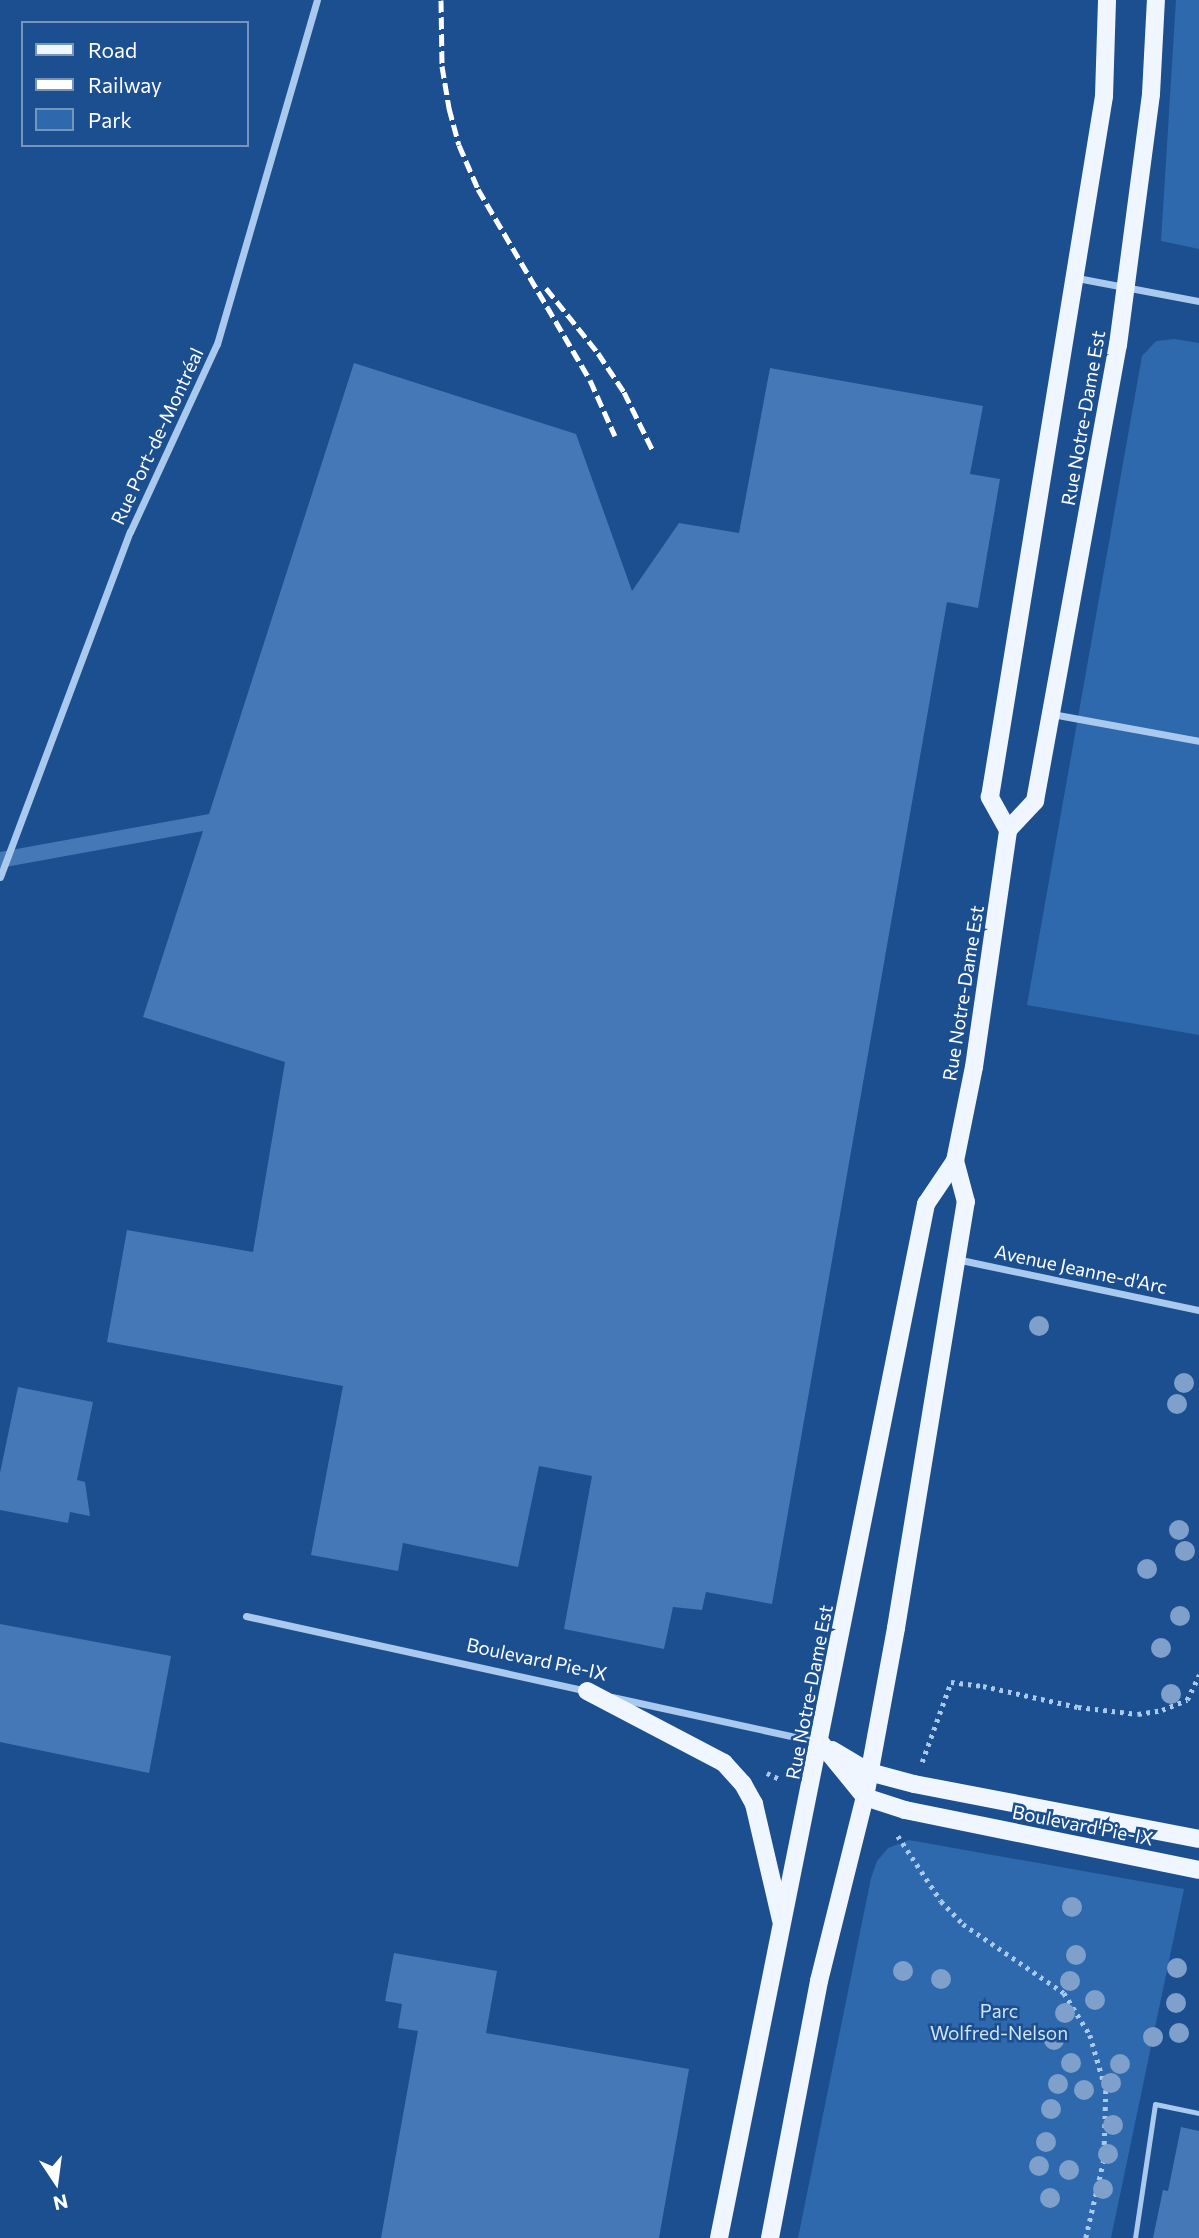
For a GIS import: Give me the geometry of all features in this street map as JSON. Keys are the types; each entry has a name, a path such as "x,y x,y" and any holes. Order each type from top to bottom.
{"main road":[{"name":"Rue Notre-Dame Est","path":"1008,830 990,797 1077,278 1082,218 1104,96 1107,0"},
{"name":"Rue Notre-Dame Est","path":"719,2238 926,1204 955,1161 974,1067 1008,830 1035,801 1118,345 1151,94 1156,0"},
{"name":"Rue Notre-Dame Est","path":"770,2238 819,1981 865,1797 896,1628 966,1202 955,1161"},
{"path":"587,1691 724,1763 743,1784 754,1804 782,1927"},
{"name":"Boulevard Pie-IX","path":"820,1742 869,1772 914,1784 1199,1839"},
{"path":"820,1742 865,1797"},
{"name":"Boulevard Pie-IX","path":"865,1797 905,1810 1199,1870"}],"street":[{"name":"Rue Port-de-Montréal","path":"0,877 130,532 217,344 317,0"},
{"path":"1077,278 1199,300"},
{"path":"1051,714 1199,741"},
{"name":"Avenue Jeanne-d'Arc","path":"956,1259 1199,1310"},
{"name":"Boulevard Pie-IX","path":"246,1616 820,1742"}],"lane":[{"path":"1135,2238 1155,2104 1199,2113"}],"path":[{"path":"951,1682 984,1686 1078,1707 1138,1714 1162,1710 1186,1700 1199,1675"},
{"path":"766,1773 780,1779"},
{"path":"898,1836 948,1909 963,1924 1064,1993 1090,2035 1106,2090 1104,2160 1086,2238"}],"green space":[{"path":"1176,0 1199,0 1199,249 1161,241"},
{"path":"1175,339 1199,343 1199,1035 1027,1005 1142,356 1156,341"},
{"name":"Parc Wolfred-Nelson","path":"909,1840 1184,1889 1111,2238 798,2238 871,1878 877,1861 888,1848"}],"building":[{"path":"354,363 576,434 632,591 679,523 739,533 770,368 983,406 970,474 1000,479 978,608 947,602 772,1604 706,1592 702,1610 673,1607 664,1649 564,1629 592,1476 539,1466 518,1567 403,1543 398,1571 311,1555 343,1386 107,1342 127,1230 253,1252 285,1062 143,1017 203,831 0,868 0,852 209,814"},
{"path":"18,1387 93,1402 77,1480 85,1482 90,1516 70,1512 68,1523 0,1510 0,1473"},
{"path":"0,1624 171,1656 149,1773 0,1742"},
{"path":"394,1953 497,1971 486,2033 689,2069 659,2238 381,2238 418,2031 398,2028 402,2004 385,2001"},
{"path":"1181,2127 1199,2131 1199,2238 1153,2238 1163,2190 1168,2191"}],"railway":[{"path":"441,0 442,66 459,145 478,189 590,380 615,436"},
{"path":"546,288 598,353 624,392 652,449"}]}
